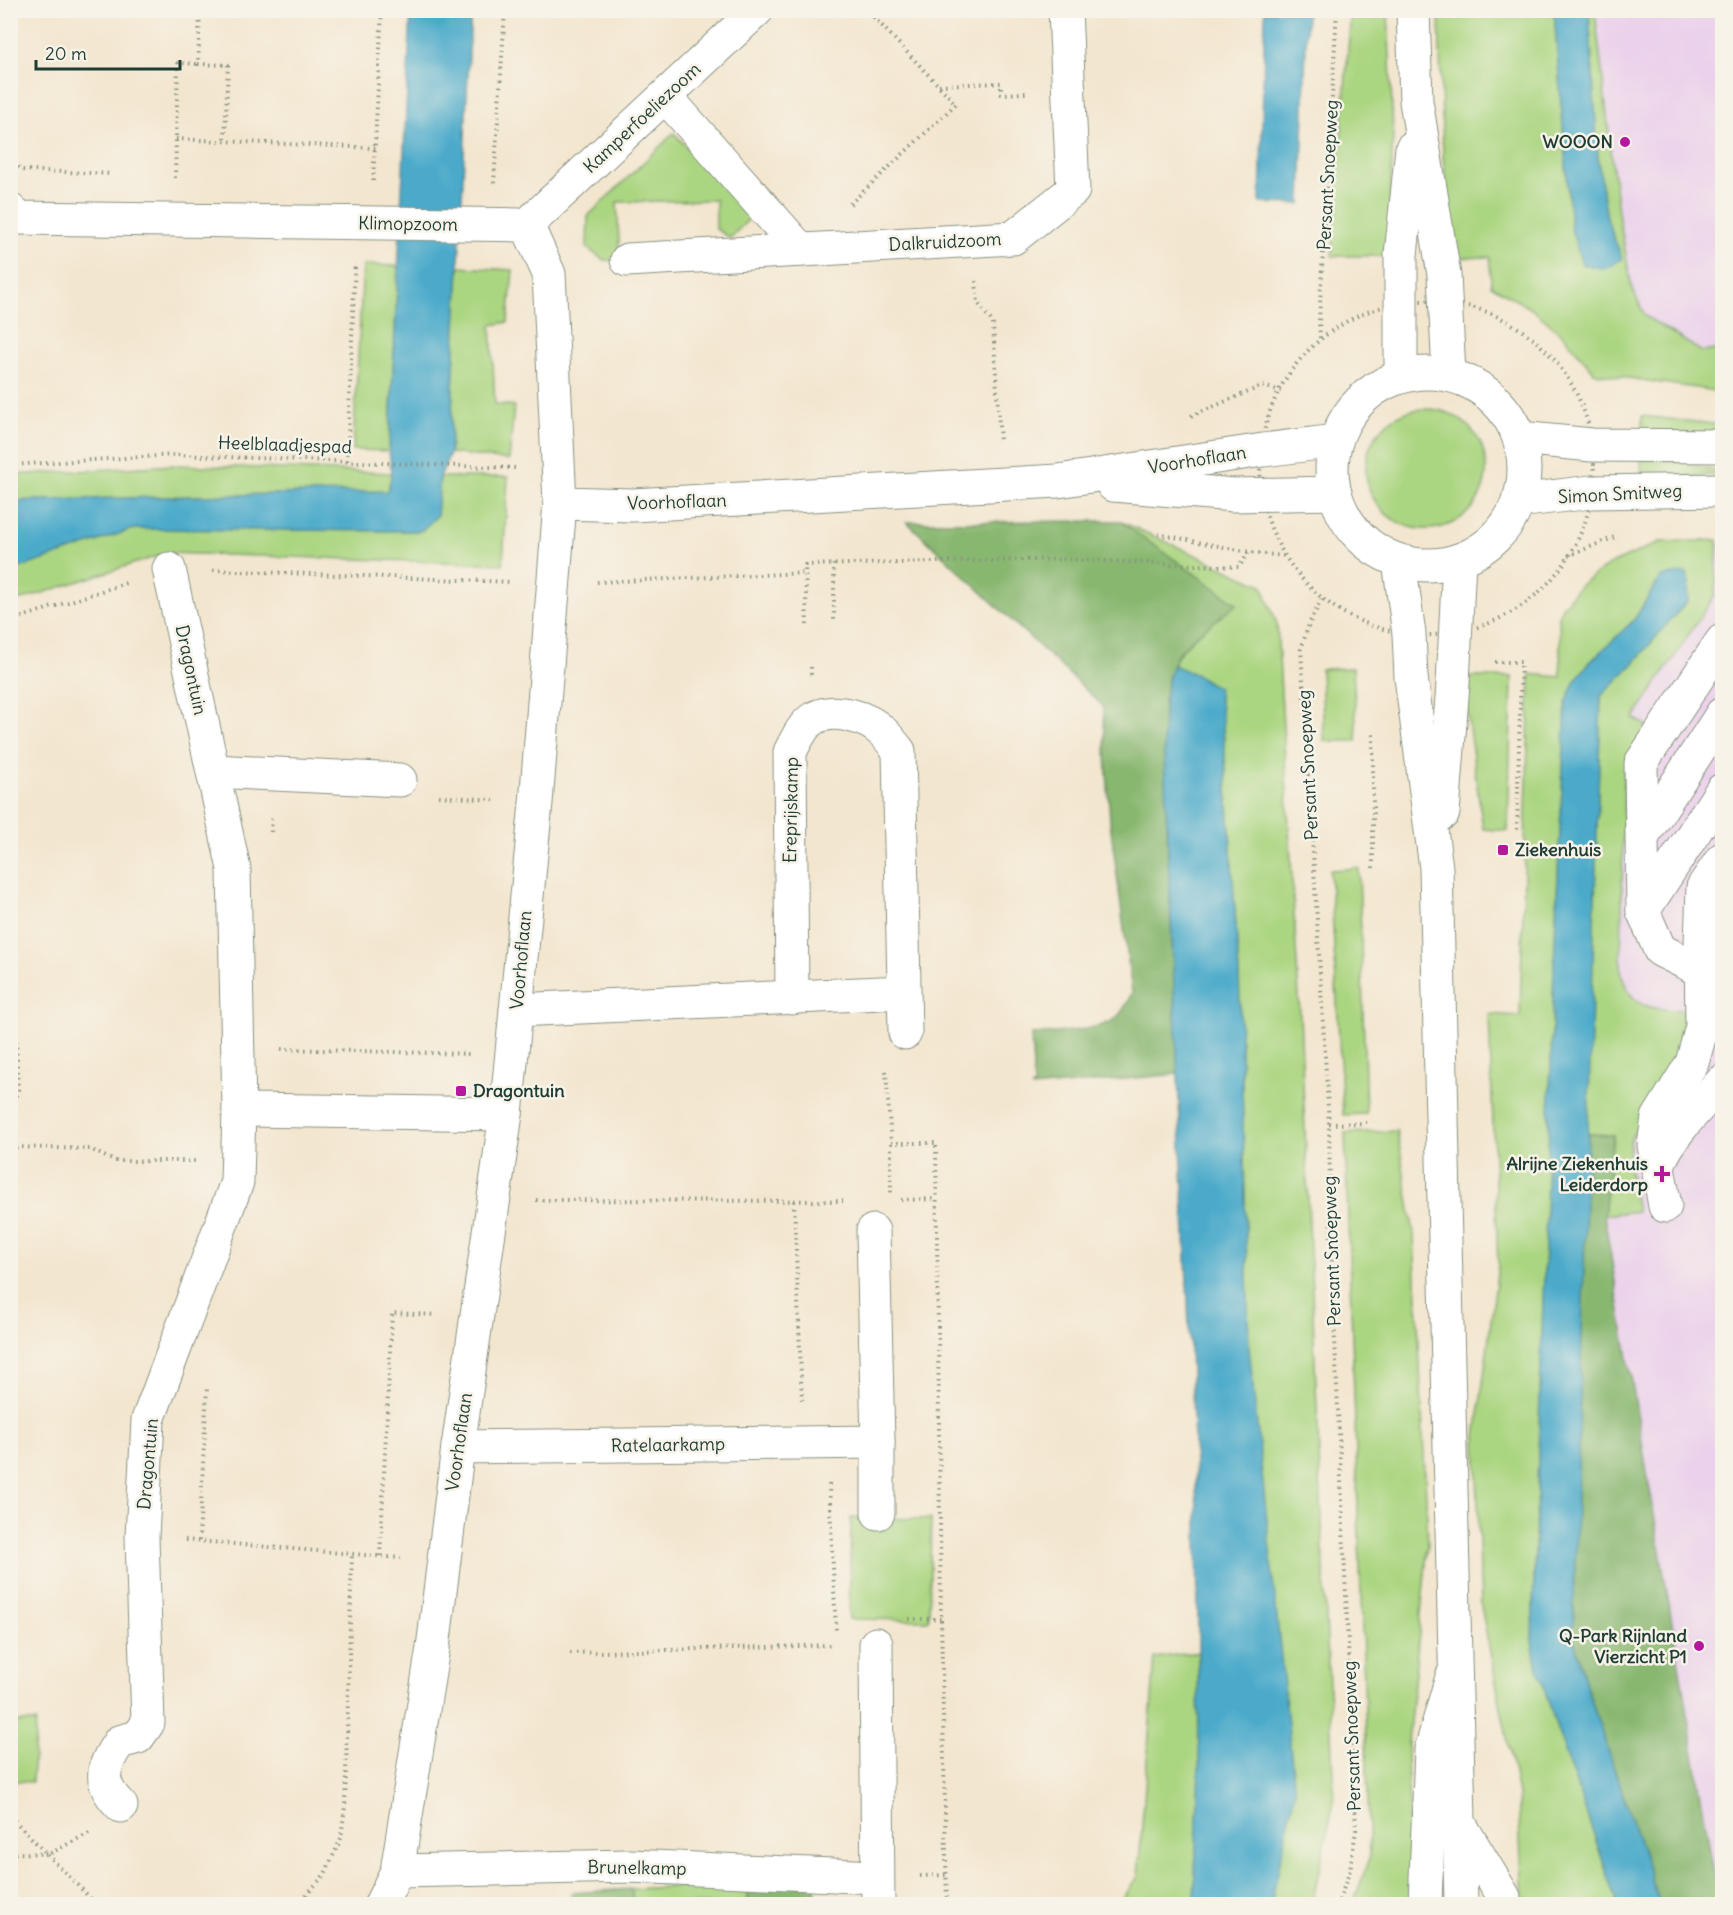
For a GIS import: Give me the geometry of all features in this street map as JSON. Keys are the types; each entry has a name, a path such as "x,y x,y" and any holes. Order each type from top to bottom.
{"street":[{"name":"Kamperfoeliezoom","path":"527,225 757,10"},
{"name":"Dalkruidzoom","path":"627,260 1013,238 1073,190 1065,10"},
{"path":"1413,10 1416,101 1443,275 1449,375"},
{"path":"666,97 801,250"},
{"path":"1401,377 1401,255 1416,101"},
{"name":"Klimopzoom","path":"10,210 18,218 527,225"},
{"path":"527,225 549,274 560,503"},
{"path":"1417,373 1449,375 1468,381 1485,391 1511,420 1519,438 1524,459 1523,480 1518,501 1508,521 1494,538 1476,552 1460,560 1437,565 1418,565 1399,561 1365,542 1342,512 1335,493 1332,458 1336,441 1346,419 1360,401 1379,386 1417,373"},
{"path":"1519,438 1592,445 1722,446"},
{"name":"Voorhoflaan","path":"381,1905 397,1871 433,1648 458,1447 506,1114 536,803 560,503 633,505 1058,481 1336,441"},
{"name":"Voorhoflaan","path":"1058,481 1234,495 1335,493"},
{"name":"Simon Smitweg","path":"1518,501 1591,492 1722,490"},
{"path":"1460,560 1453,684 1437,868 1461,1905"},
{"path":"1399,561 1409,634 1411,677 1437,868"},
{"name":"Dragontuin","path":"121,1806 110,1795 103,1777 107,1760 119,1742 138,1737 148,1723 142,1537 148,1420 237,1182 239,1110 234,869 169,569"},
{"path":"1712,971 1660,950 1643,911 1641,763 1722,641"},
{"name":"Ereprijskamp","path":"792,998 790,752 801,732 812,719 827,714 864,719 883,732 898,751 904,1033"},
{"path":"1643,836 1722,714"},
{"path":"213,771 400,780"},
{"path":"1643,911 1722,790"},
{"path":"1665,1206 1656,1156 1658,1118 1692,1062 1702,1027 1712,971 1703,887 1722,859"},
{"path":"516,1010 903,992"},
{"path":"1656,1156 1664,1151 1677,1130 1722,1082"},
{"path":"239,1110 506,1114"},
{"path":"873,1231 878,1514"},
{"name":"Ratelaarkamp","path":"458,1447 878,1442"},
{"name":"Brunelkamp","path":"397,1871 630,1866 877,1891 876,1644"},
{"path":"1425,1905 1431,1750 1455,1670"},
{"path":"1458,1821 1504,1897 1504,1905"}],"path":[{"path":"346,460 355,258 379,222 375,148 382,10"},
{"path":"482,226 505,10"},
{"path":"801,250 956,104 867,10"},
{"name":"Persant Snoepweg","path":"1320,339 1319,321 1337,10"},
{"path":"198,64 200,11"},
{"path":"174,220 178,63 228,65 225,140"},
{"path":"938,85 1001,83 1001,94 1068,92"},
{"path":"176,139 375,148"},
{"path":"10,158 21,170 116,174"},
{"path":"163,177 175,177"},
{"path":"974,239 978,303 993,323 1002,485"},
{"name":"Heelblaadjespad","path":"10,465 175,454 559,470"},
{"path":"807,624 806,565 1064,559 1239,567 1249,552"},
{"name":"Persant Snoepweg","path":"1284,556 1301,579 1323,599 1309,624 1301,649 1329,1124 1331,1247 1356,1830 1350,1870 1338,1905"},
{"path":"834,564 834,623"},
{"path":"10,621 169,569 554,583 806,573"},
{"path":"400,780 411,794 536,803"},
{"path":"10,873 18,1090 10,1112"},
{"path":"904,1033 885,1048 891,1143 891,1200 936,1199"},
{"path":"238,1048 512,1055"},
{"path":"1329,1124 1366,1123"},
{"path":"891,1143 936,1143 941,1619 947,1905"},
{"path":"10,1147 90,1149 114,1161 237,1161"},
{"path":"494,1200 871,1201 873,1231"},
{"path":"570,1653 837,1645 794,1201"},
{"path":"380,1556 392,1313 477,1318"},
{"path":"199,1541 207,1385"},
{"path":"142,1537 443,1562"},
{"path":"298,1905 325,1874 341,1838 345,1806 352,1554"},
{"path":"10,1857 16,1853 49,1854 109,1822 121,1806"},
{"path":"10,1816 96,1905"}],"shaded area":[{"name":"WOOON","path":"1523,11 1722,11 1722,367 1661,365"},
{"name":"Alrijne Ziekenhuis Leiderdorp","path":"1722,537 1722,1904 1685,1904 1590,1607 1615,745"}],"green space":[{"path":"1351,11 1388,11 1393,134 1388,256 1332,256"},
{"path":"1439,11 1554,11 1571,229 1622,259 1607,219 1598,159 1589,11 1595,11 1618,212 1632,288 1645,316 1702,352 1722,349 1722,392 1595,373 1563,335 1533,310 1491,285 1490,257 1455,258 1443,158"},
{"path":"674,133 751,217 730,238 716,229 716,200 617,202 620,260 604,260 587,248 588,216"},
{"path":"363,265 398,266 389,451 353,450"},
{"path":"459,267 513,270 508,322 491,325 495,404 514,406 509,460 450,453"},
{"path":"1426,409 1449,414 1468,427 1481,446 1486,469 1481,492 1468,511 1449,524 1426,529 1403,524 1384,511 1371,492 1366,469 1371,446 1384,427 1403,414"},
{"path":"1642,416 1722,425 1722,435 1642,432"},
{"path":"1641,459 1689,463 1718,472 1718,475 1642,477"},
{"path":"175,465 392,473 387,491 11,501 11,475"},
{"path":"440,477 508,477 503,564 167,553 11,603 10,571 133,529 421,531 437,516"},
{"path":"1120,521 1262,585 1277,624 1300,1015 1334,1801 1312,1904 1271,1904 1273,1898 1249,1347 1239,973 1223,726 1218,688 1197,675 1173,665 1192,639 1237,604"},
{"path":"1120,521 1237,604 1197,635 1177,655 1169,675 1164,701 1166,805 1178,1074 1031,1088 1034,1086 1031,1035 1109,1023 1120,1013 1132,992 1110,821 1103,706 907,522"},
{"path":"1718,540 1715,595 1634,718 1650,728 1630,757 1624,771 1621,970 1630,993 1643,1005 1686,1010 1685,1055 1631,1138 1628,1162 1637,1211 1604,1215 1613,1135 1587,1134 1601,696 1632,665 1688,600 1660,578 1634,620 1613,642 1566,704 1555,938 1532,1640 1535,1659 1558,1732 1618,1904 1523,1904 1518,1794 1481,1606 1476,1437 1498,1266 1489,1014 1520,1016 1530,674 1561,677 1559,616 1562,607 1580,585 1609,565 1660,542"},
{"path":"1353,668 1357,741 1324,741 1321,669"},
{"path":"1462,677 1512,677 1508,831 1483,829"},
{"path":"1359,868 1366,1114 1343,1115 1330,870"},
{"path":"1397,1131 1414,1234 1428,1544 1407,1752 1412,1904 1353,1904 1370,1856 1345,1133"},
{"path":"1587,1134 1613,1135 1604,1215 1719,1904 1660,1904 1586,1685 1573,1636"},
{"path":"851,1518 931,1519 929,1620 849,1619"},
{"path":"1198,1652 1199,1769 1194,1904 1118,1904 1138,1877 1155,1658"},
{"path":"11,1722 36,1722 32,1782 11,1781"},
{"path":"815,1879 816,1904 748,1904 748,1883"},
{"path":"748,1883 748,1904 634,1904 631,1889"},
{"path":"631,1889 634,1904 571,1904 571,1893"}],"water":[{"path":"411,11 471,11 450,453 440,477 437,516 421,531 133,529 11,571 10,501 387,491 391,476 389,451"},
{"path":"1265,11 1307,11 1301,204 1260,203"},
{"path":"1554,11 1589,11 1598,159 1607,219 1622,259 1605,269 1582,264 1571,229"},
{"path":"1687,573 1688,600 1632,665 1601,696 1573,1636 1586,1685 1660,1904 1618,1904 1558,1732 1535,1659 1532,1640 1555,938 1566,703 1574,682 1589,663 1634,620 1660,578"},
{"path":"1173,665 1197,675 1218,688 1223,726 1239,973 1249,1347 1295,1792 1271,1904 1194,1904 1199,1769 1197,1509 1164,752 1165,696"}],"place":[{"name":"WOOON","path":"1625,142"},
{"name":"Ziekenhuis","path":"1503,850"},
{"name":"Dragontuin","path":"461,1091"},
{"name":"Alrijne Ziekenhuis Leiderdorp","path":"1662,1174"},
{"name":"Q-Park Rijnland Vierzicht P1","path":"1699,1646"}]}
